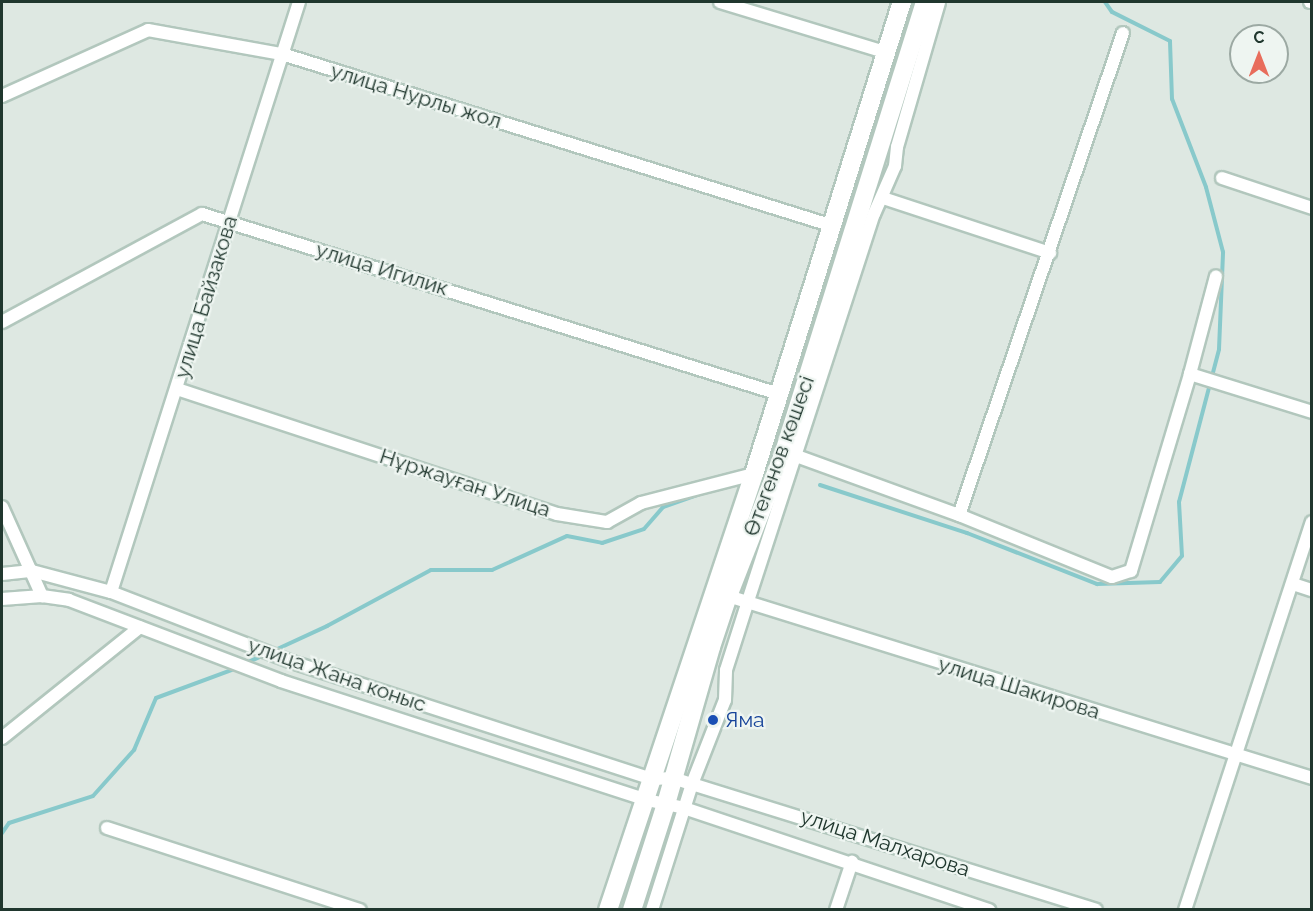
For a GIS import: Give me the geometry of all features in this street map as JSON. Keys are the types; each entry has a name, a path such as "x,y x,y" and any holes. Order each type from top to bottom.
{"main road":[{"name":"Өтегенов көшесі","path":"608,909 647,800 754,474 902,2"},
{"name":"Өтегенов көшесі","path":"632,909 675,806 673,778 728,596 790,454 829,308 925,2"},
{"path":"808,302 829,308"}],"street":[{"name":"улица Байзакова","path":"111,592 299,2"},
{"path":"720,2 885,52"},
{"path":"652,909 675,806 692,784 725,700 726,670 790,454 874,214 883,198 895,166 897,147 939,2"},
{"name":"улица Нурлы жол","path":"2,96 148,30 282,54 833,226"},
{"path":"959,515 1123,33"},
{"path":"1222,178 1311,208"},
{"path":"883,198 1050,253"},
{"name":"улица Игилик","path":"2,322 202,214 779,394"},
{"path":"790,454 959,515 1112,577 1131,571 1190,374 1216,276"},
{"path":"1190,374 1311,412"},
{"name":"Нұржауған Улица","path":"177,390 557,514 607,522 640,503 754,474"},
{"path":"2,507 42,596"},
{"path":"1185,909 1293,584 1311,522"},
{"name":"улица Жана коныс","path":"2,574 32,571 111,592 292,662 653,779 673,778"},
{"path":"1293,584 1311,590"},
{"name":"улица Жана коныс","path":"2,600 42,596 69,600 281,681 647,800 675,806"},
{"name":"улица Шакирова","path":"728,596 747,604 1311,778"},
{"path":"2,738 140,627"},
{"name":"улица Малхарова","path":"673,778 1096,909"},
{"name":"улица Малхарова","path":"675,806 852,862 989,909"},
{"path":"106,828 360,909"},
{"path":"836,909 852,862"}],"green space":[{"path":"908,2 916,2 916,48 908,48"}],"waterway":[{"path":"820,485 967,533 1097,584 1160,582 1182,556 1179,502 1219,349 1223,252 1206,187 1172,99 1170,41 1112,12 1105,2"},
{"path":"273,651 327,626 431,570 492,570 567,536 602,543 644,529 663,507 703,493"},
{"path":"246,663 264,655"},
{"path":"2,833 9,823 93,796 134,750 156,698 237,668"}],"place":[{"name":"Яма","path":"713,720"}]}
